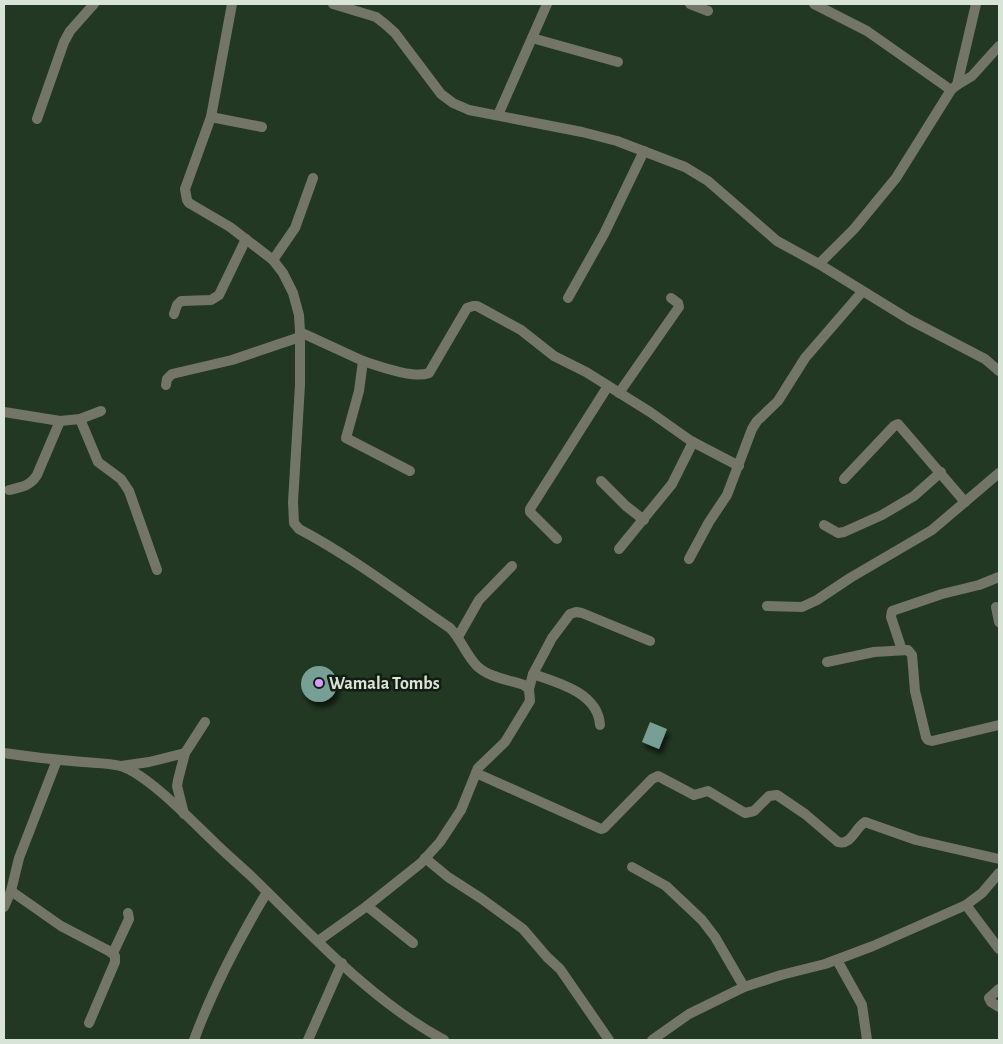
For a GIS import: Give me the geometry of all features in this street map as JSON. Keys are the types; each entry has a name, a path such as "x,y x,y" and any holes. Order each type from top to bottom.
{"street":[{"path":"37,119 64,42 70,31 94,4"},
{"path":"232,4 211,117 185,189 187,200 195,207 230,227 273,260 283,273 293,293 299,315 300,335 300,384 293,502 294,523 296,527 348,557 450,628 482,670 529,689"},
{"path":"334,4 361,7 376,17 395,33 441,94 452,102 468,110 498,114 617,141 685,167 708,181 777,241 819,264 910,320 985,359 999,371"},
{"path":"498,114 547,4"},
{"path":"690,4 708,11"},
{"path":"814,4 867,31 954,88"},
{"path":"819,264 854,228 896,178 954,88 976,4"},
{"path":"532,38 618,62"},
{"path":"954,88 972,76 999,46"},
{"path":"211,117 262,127"},
{"path":"568,298 604,234 644,151"},
{"path":"273,260 295,228 313,178"},
{"path":"174,314 177,305 181,301 211,300 219,295 246,239"},
{"path":"689,559 709,522 727,495 752,428 778,401 805,358 862,292"},
{"path":"619,393 679,307 678,303 671,298"},
{"path":"166,385 167,379 172,374 232,360 300,335 363,361 398,371 423,375 429,373 465,311 469,306 473,306 521,330 554,356 608,386 693,442 739,466"},
{"path":"363,361 359,391 346,438 410,471"},
{"path":"557,539 530,512 530,509 608,386"},
{"path":"4,412 60,421 80,419 101,411"},
{"path":"80,419 98,462 121,479 129,490 157,570"},
{"path":"9,490 27,486 33,482 60,421"},
{"path":"844,480 898,424 965,502"},
{"path":"619,549 672,484 693,442"},
{"path":"824,525 838,533 844,532 882,515 914,496 941,472"},
{"path":"767,606 786,608 802,607 810,604 932,530 999,472"},
{"path":"602,481 626,506 644,520"},
{"path":"458,637 478,600 512,566"},
{"path":"902,650 891,617 892,611 942,594 979,585 999,577"},
{"path":"996,607 999,622"},
{"path":"318,941 367,906 425,858 440,842 461,810 481,763 505,742 530,701 529,689 533,674 552,638 570,614 576,612 603,621 650,641"},
{"path":"827,662 874,652 908,650 912,655 915,691 928,740 932,741 999,726"},
{"path":"533,674 560,683 582,695 594,705 598,713 600,725"},
{"path":"184,814 177,786 185,753 205,722"},
{"path":"4,752 57,760 120,766 149,762 185,753"},
{"path":"4,907 11,891 19,858 57,760"},
{"path":"120,766 134,772 158,791 342,963 408,1018 439,1039"},
{"path":"476,773 601,829 652,779 658,776 694,795 708,791 746,813 754,811 769,796 777,795 805,814 838,842 842,843 848,841 865,822 916,840 999,858"},
{"path":"425,858 448,877 523,929 560,969 609,1040"},
{"path":"632,867 666,886 702,920 744,986"},
{"path":"652,1040 689,1014 744,986 837,960 966,905 982,893 998,877"},
{"path":"11,891 61,926 112,953 115,962 89,1023"},
{"path":"194,1040 222,975 267,892"},
{"path":"966,905 999,949"},
{"path":"367,906 413,943"},
{"path":"112,953 121,939 129,919 128,913"},
{"path":"837,960 862,1005 867,1040"},
{"path":"308,1040 342,963"},
{"path":"999,989 989,998 991,1002 999,1007"}],"building":[{"path":"319,666 332,671 337,684 332,697 319,702 306,697 301,684 306,671"},
{"path":"650,722 667,729 659,749 642,742"}],"place":[{"name":"Wamala Tombs","path":"319,683"}]}
